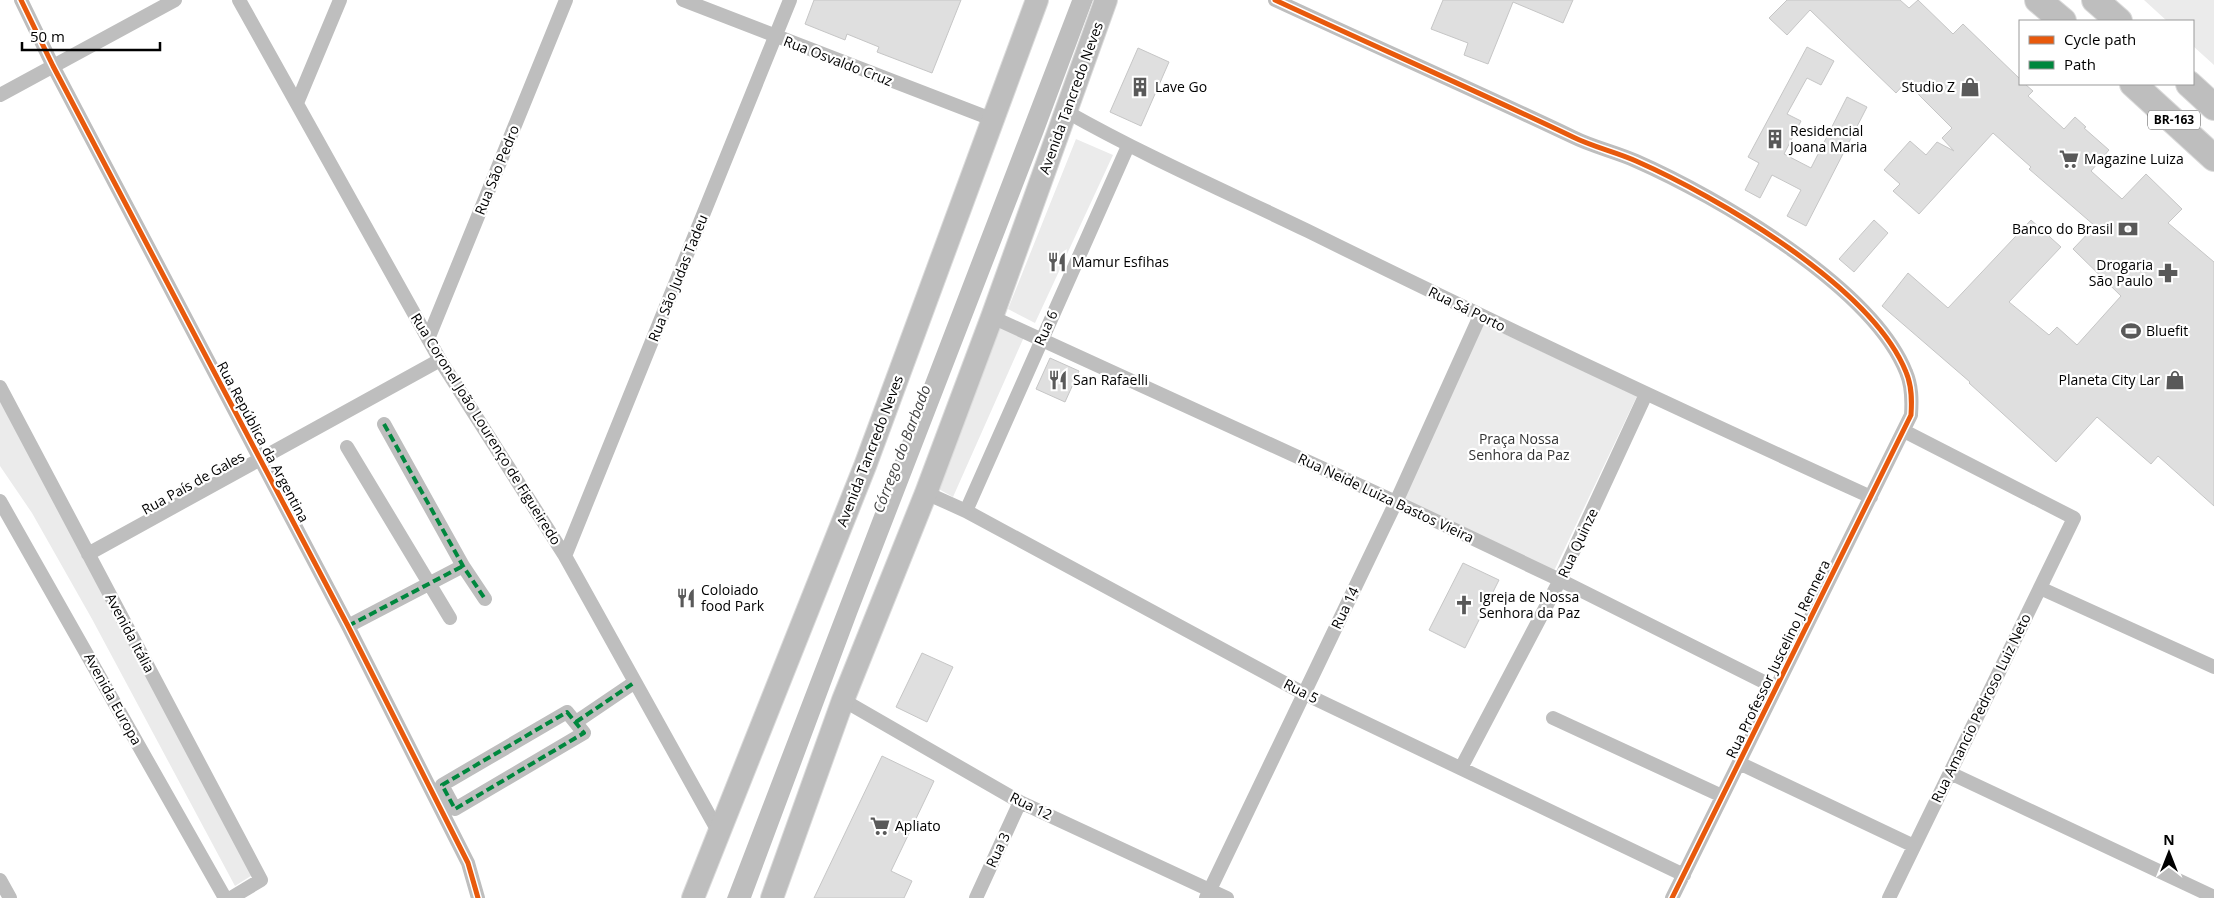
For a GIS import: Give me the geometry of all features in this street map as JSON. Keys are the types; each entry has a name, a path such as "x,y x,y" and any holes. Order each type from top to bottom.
{"highway":[{"path":"2038,0 2062,20"},
{"path":"2095,0 2118,20"},
{"name":"BR-163","path":"2134,85 2214,158"},
{"name":"BR-163","path":"2189,85 2214,107"}],"main road":[{"name":"Avenida Tancredo Neves","path":"694,898 718,831 865,466 1037,0"},
{"name":"Avenida Tancredo Neves","path":"772,898 843,700 926,492 992,316 1106,0"}],"street":[{"name":"Rua República da Argentina","path":"22,0 54,66 348,626 468,863 478,898"},
{"path":"0,95 175,0"},
{"name":"Rua Coronel João Lourenço de Figueiredo","path":"239,0 440,360 565,556 718,831"},
{"path":"297,103 340,0"},
{"name":"Rua São Pedro","path":"428,339 566,0"},
{"name":"Rua Osvaldo Cruz","path":"683,0 994,120"},
{"name":"Rua São Judas Tadeu","path":"565,556 790,0"},
{"name":"Rua Professor Juscelino J Rennera","path":"1274,0 1579,140 1636,161 1726,208 1781,242 1836,285 1866,314 1890,343 1906,372 1912,394 1911,415 1904,431 1672,898"},
{"name":"Rua Sá Porto","path":"1067,112 1128,146 1480,316 1871,497"},
{"name":"Rua 6","path":"966,511 1040,340 1128,146"},
{"name":"Rua Neide Luiza Bastos Vieira","path":"992,316 1040,340 1396,502 1560,580 1776,688"},
{"name":"Rua 14","path":"1208,894 1396,502 1480,316"},
{"name":"Rua País de Gales","path":"88,554 440,360"},
{"name":"Avenida Itália","path":"0,387 261,880 231,898"},
{"name":"Rua Quinze","path":"1461,768 1560,580 1646,394"},
{"path":"384,424 463,566 485,599"},
{"name":"Rua Amancio Pedroso Luiz Neto","path":"1889,898 2074,518 1904,431"},
{"path":"346,447 450,618"},
{"name":"Rua 5","path":"926,492 966,511 1303,694 1684,875"},
{"name":"Avenida Europa","path":"0,502 225,898"},
{"path":"348,626 463,566"},
{"path":"2040,588 2214,667"},
{"path":"576,722 636,682"},
{"name":"Rua 12","path":"843,700 1020,802 1208,894 1227,898"},
{"path":"567,712 576,722 584,733 455,809 442,785 567,712"},
{"path":"1553,718 1722,796"},
{"path":"1739,764 1914,846"},
{"path":"1950,773 2214,897"},
{"name":"Rua 3","path":"976,898 1020,802"},
{"path":"0,880 10,898"}],"green space":[{"path":"2144,0 2214,0 2214,65 2194,47 2194,20 2166,20"},
{"path":"1076,139 1113,155 1035,323 1008,309"},
{"path":"994,323 1024,337 953,497 935,487"},
{"name":"Praça Nossa Senhora da Paz","path":"1483,324 1637,396 1554,571 1400,499"},
{"path":"0,393 254,874 235,886 92,619 32,513 0,466"}],"water":[{"name":"Córrego do Barbado","path":"1072,0 1093,0 857,614 751,898 727,898"}],"building":[{"path":"814,0 961,0 932,73 877,52 879,47 847,34 845,40 805,24"},
{"path":"1443,0 1573,0 1563,23 1513,2 1488,64 1464,55 1468,43 1431,29"},
{"path":"1787,0 1900,0 1909,8 1918,0 1953,34 1963,24 2019,78 2019,85 2026,85 2033,91 2028,96 2064,129 2075,117 2086,127 2084,128 2109,150 2091,171 2122,199 2146,174 2182,209 2168,223 2214,262 2214,506 2158,456 2151,464 2097,417 2056,462 1970,382 1882,306 1908,273 1948,308 2031,220 2061,247 2009,302 2049,335 2057,327 2077,345 2121,296 2073,249 2095,226 2029,169 2031,167 1993,133 1919,214 1893,191 1900,184 1884,170 1910,141 1926,155 1937,142 1954,151 1942,138 1952,128 1906,82 1896,93 1810,10 1787,35 1769,18"},
{"path":"1807,47 1834,61 1821,85 1807,78 1787,114 1801,121 1784,154 1811,168 1847,97 1867,107 1806,226 1787,216 1801,190 1772,175 1760,198 1745,190 1759,163 1748,157"},
{"name":"Lave Go","path":"1138,48 1169,62 1141,126 1110,112"},
{"path":"1874,220 1888,233 1854,272 1839,259"},
{"name":"San Rafaelli","path":"1050,358 1079,371 1065,402 1036,389"},
{"name":"Igreja de Nossa Senhora da Paz","path":"1463,563 1499,580 1465,648 1429,630"},
{"path":"922,653 953,667 927,722 896,707"},
{"name":"Apliato","path":"882,756 934,781 891,871 912,881 904,898 814,898"}],"marked path":[{"path":"384,424 463,566 485,599"},
{"path":"348,626 463,566"},
{"path":"576,722 635,682"},
{"path":"567,712 584,733 455,809 442,785 567,712"}],"cycle path":[{"path":"21,0 53,66 348,626 468,863 478,898"},
{"path":"1275,0 1581,141 1636,161 1708,197 1789,248 1827,277 1861,308 1888,340 1906,372 1911,393 1911,415 1672,898"}],"place":[{"name":"Lave Go","path":"1140,87"},
{"name":"Studio Z","path":"1970,87"},
{"name":"Residencial Joana Maria","path":"1775,139"},
{"name":"Magazine Luiza","path":"2069,159"},
{"name":"Banco do Brasil","path":"2128,229"},
{"name":"Mamur Esfihas","path":"1057,262"},
{"name":"Drogaria São Paulo","path":"2168,273"},
{"name":"Bluefit","path":"2131,331"},
{"name":"San Rafaelli","path":"1058,380"},
{"name":"Planeta City Lar","path":"2175,380"},
{"name":"Coloiado food Park","path":"686,598"},
{"name":"Igreja de Nossa Senhora da Paz","path":"1464,605"},
{"name":"Apliato","path":"880,826"}]}
